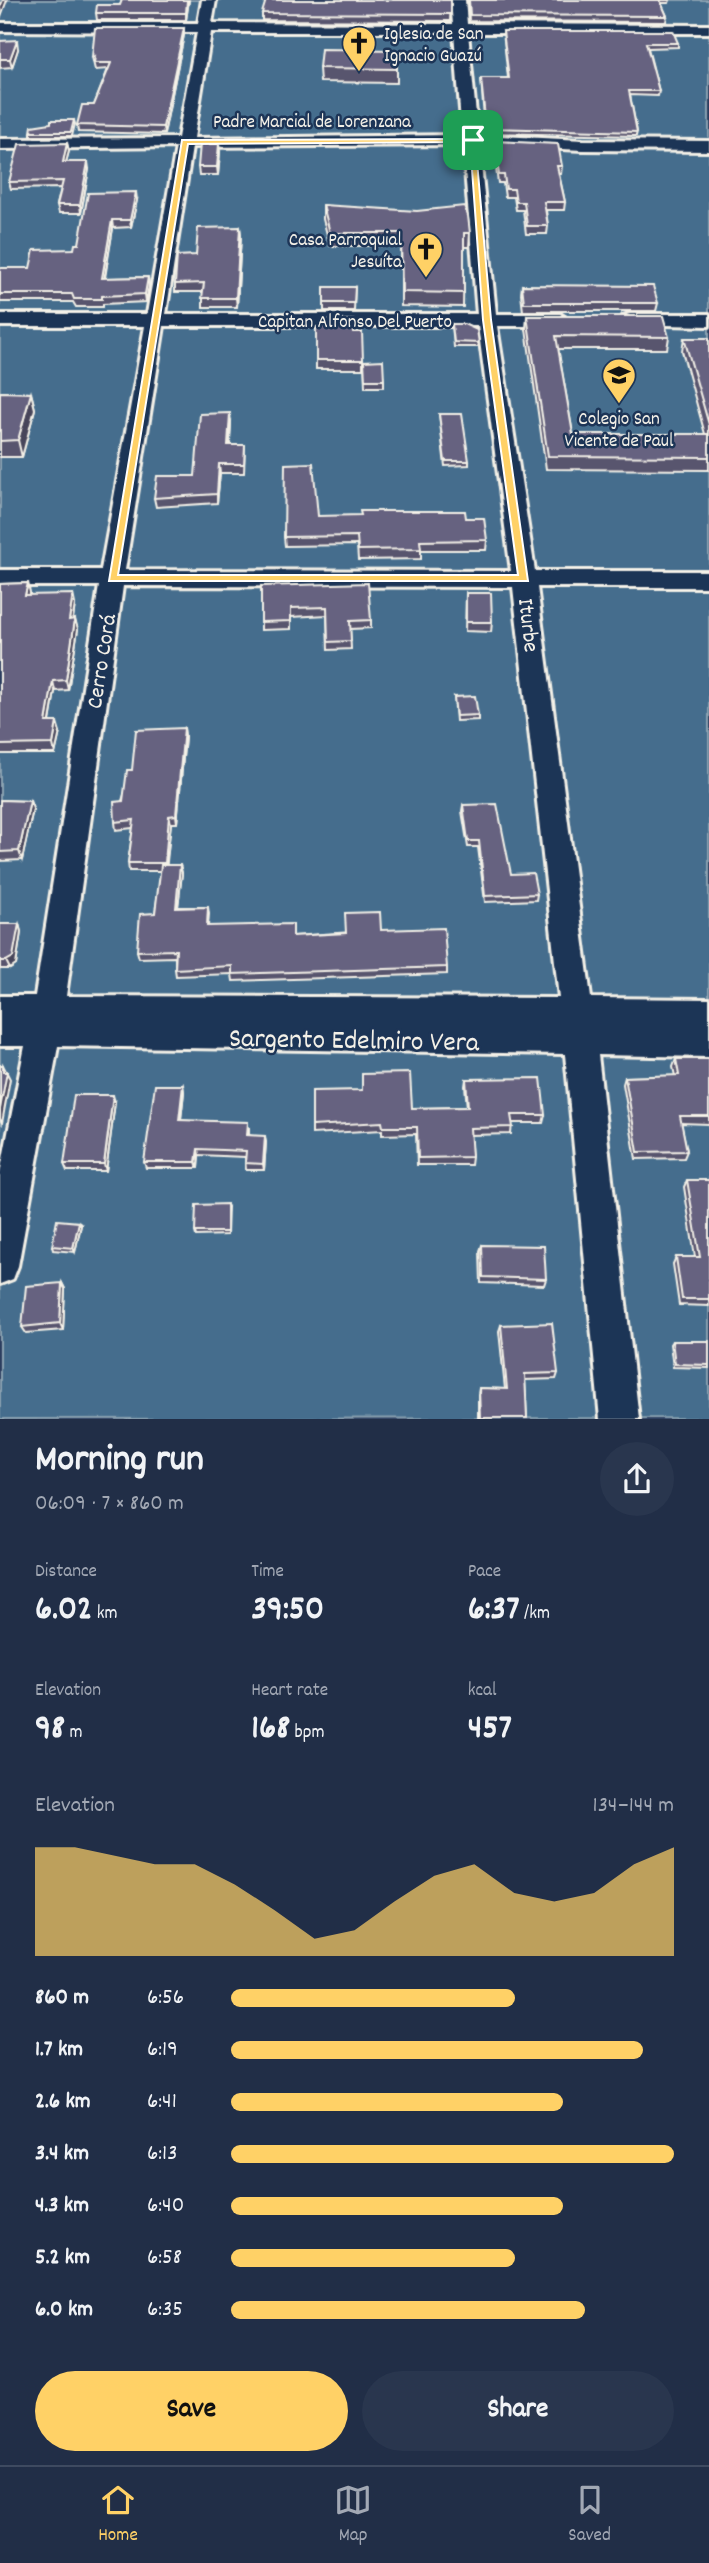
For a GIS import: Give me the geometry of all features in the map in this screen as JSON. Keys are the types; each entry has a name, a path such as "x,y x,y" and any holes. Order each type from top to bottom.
{"street":[{"name":"Cerro Corá","path":"0,1266 46,1022 112,578 209,0"},
{"name":"Iturbe","path":"458,0 473,140 487,320 524,579 579,1028 620,1419"},
{"path":"0,27 709,29"},
{"name":"Padre Marcial de Lorenzana","path":"0,144 473,140 583,145 709,146"},
{"name":"Capitan Alfonso Del Puerto","path":"0,320 584,320"},
{"path":"612,320 709,320"},
{"path":"0,578 709,579"},
{"name":"Sargento Edelmiro Vera","path":"0,1010 46,1022"},
{"name":"Sargento Edelmiro Vera","path":"579,1028 709,1013"},
{"name":"Sargento Edelmiro Vera","path":"0,1031 46,1022 579,1028 709,1042"}],"water":[{"path":"0,0 709,0 709,1418 0,1419"}],"building":[{"path":"122,0 187,0 186,13 96,13 97,5 120,5"},
{"path":"266,0 451,0 451,14 262,13"},
{"path":"469,0 660,0 667,16 470,15"},
{"path":"95,28 184,28 163,127 77,125 82,105 94,105 111,63 94,63 95,56 92,57"},
{"path":"503,31 673,31 678,43 646,43 659,91 629,91 637,132 486,128 481,78 509,78"},
{"path":"17,40 10,59 0,59 0,41"},
{"path":"321,49 397,50 397,69 319,68"},
{"path":"51,120 74,120 71,132 31,132 32,126 51,123"},
{"path":"494,141 558,144 562,166 557,166 565,202 544,202 548,226 527,226 524,202 516,202 514,189 506,189 504,175 499,175"},
{"path":"67,143 63,162 88,162 80,205 57,205 63,181 9,182 19,144"},
{"path":"200,144 219,144 217,167 198,167"},
{"path":"136,192 130,220 112,220 102,278 148,277 145,294 74,299 72,294 0,294 0,268 30,268 34,250 74,249 75,244 79,244 88,193"},
{"path":"323,205 417,211 464,206 470,233 464,233 464,293 402,292 401,233 330,233"},
{"path":"240,227 236,298 202,298 204,283 175,284 177,256 196,255 198,228"},
{"path":"522,285 653,286 658,303 524,303"},
{"path":"324,287 355,287 354,303 324,303"},
{"path":"527,316 663,316 669,337 556,336 573,434 709,434 709,457 548,456"},
{"path":"323,320 353,320 353,332 362,332 363,360 316,360 316,328 322,327"},
{"path":"452,324 464,324 477,330 479,343 454,342"},
{"name":"Colegio San Vicente de Paul","path":"684,338 709,338 709,425"},
{"path":"383,360 384,380 365,380 364,361"},
{"path":"0,392 31,393 18,440 0,441"},
{"path":"230,413 228,445 245,445 244,464 219,464 217,494 154,498 157,476 195,476 200,414"},
{"path":"439,414 462,414 469,461 445,461"},
{"path":"313,463 318,516 361,515 360,511 465,511 466,518 484,518 487,540 420,541 421,549 358,550 357,536 284,537 285,464"},
{"path":"28,583 25,595 73,594 69,620 75,619 66,680 53,681 46,722 57,722 53,744 0,745 0,584"},
{"path":"368,583 371,620 350,621 351,641 328,642 327,607 291,608 291,621 261,622 261,586"},
{"path":"466,593 491,593 492,622 466,622"},
{"path":"475,696 478,715 456,716 454,697"},
{"path":"184,728 176,815 169,816 165,863 128,863 134,820 115,822 114,802 123,801 127,770 132,770 136,730"},
{"path":"0,800 30,801 19,851 0,852"},
{"path":"497,804 511,874 533,873 537,894 485,896 479,841 468,841 463,805"},
{"path":"161,865 180,865 176,908 208,907 207,926 293,924 293,936 346,933 345,913 380,912 381,930 444,928 447,967 232,974 232,966 175,969 176,950 137,951 140,914 155,913"},
{"path":"0,924 19,924 13,957 6,961 0,961"},
{"path":"676,1059 709,1059 709,1116 680,1116 687,1151 638,1152 625,1077 679,1075"},
{"path":"0,1065 3,1065 3,1072 7,1072 0,1109"},
{"path":"410,1073 412,1108 468,1107 466,1079 541,1078 545,1115 511,1115 513,1127 470,1128 472,1157 418,1158 417,1127 383,1127 382,1122 312,1126 312,1091 362,1090 362,1074"},
{"path":"155,1085 183,1085 179,1120 248,1122 247,1135 265,1136 263,1164 245,1163 246,1151 198,1149 196,1162 144,1162"},
{"path":"74,1095 113,1095 104,1164 64,1164"},
{"path":"687,1180 709,1180 709,1299 682,1299 676,1257 700,1257"},
{"path":"227,1204 227,1232 195,1232 196,1205"},
{"path":"57,1220 79,1222 73,1248 52,1246"},
{"path":"482,1245 544,1246 546,1279 483,1277"},
{"path":"62,1283 60,1323 22,1327 26,1286"},
{"path":"552,1323 558,1373 525,1374 527,1418 480,1418 479,1388 507,1389 501,1325"},
{"path":"672,1341 709,1341 709,1365 675,1364"}],"place":[{"name":"Iglesia de San Ignacio Guazú","path":"359,73"},
{"name":"Casa Parroquial Jesuíta","path":"426,279"},
{"name":"Colegio San Vicente de Paul","path":"619,405"}],"route":[{"path":"473,140 487,320 524,579 112,578 185,142 473,140"}]}
